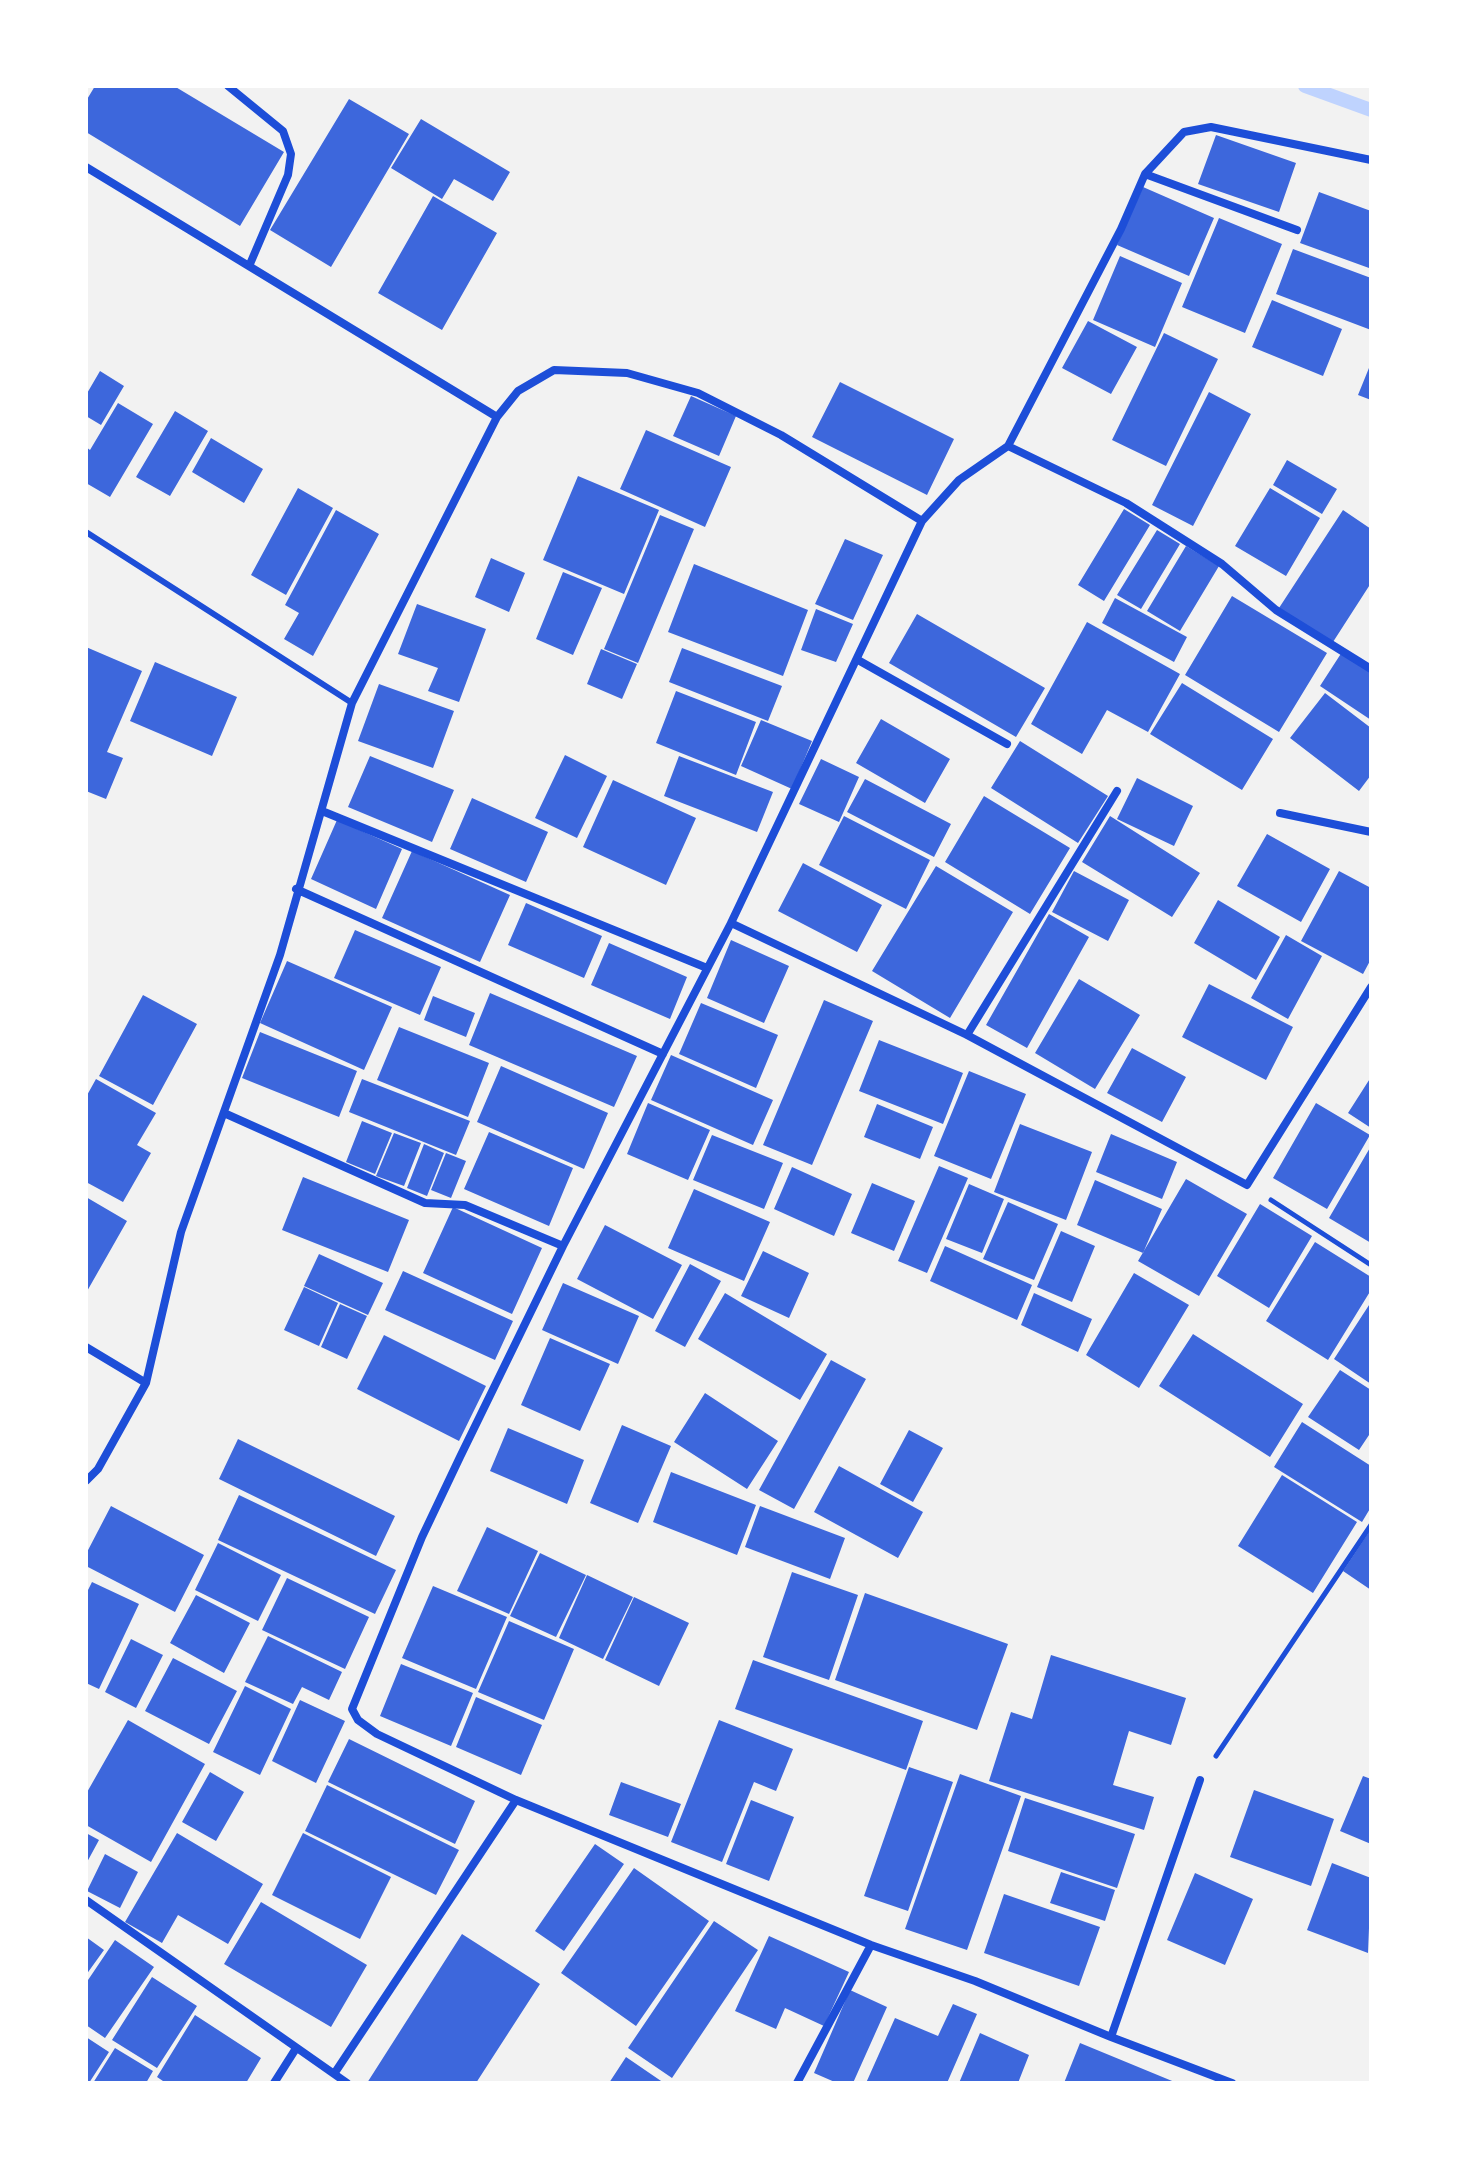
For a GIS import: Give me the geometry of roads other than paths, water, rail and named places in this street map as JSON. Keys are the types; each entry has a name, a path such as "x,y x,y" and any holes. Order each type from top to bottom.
{"street":[{"path":"228,86 283,131 291,154 288,175 250,264"},
{"path":"1232,2083 975,1981 871,1945 516,1800 377,1734 358,1720 352,1709 422,1537 563,1246 731,923 922,521 959,480 1008,446 1114,243 1145,174 1184,132 1211,127 1371,160"},
{"path":"86,167 497,417"},
{"path":"1145,174 1297,230"},
{"path":"86,1481 98,1469 146,1383 181,1232 280,955 296,889 322,811 352,703 497,417 518,391 554,370 627,373 698,393 781,435 922,521"},
{"path":"1008,446 1126,503 1222,564 1276,610 1371,669"},
{"path":"858,660 1007,744"},
{"path":"967,1035 1117,791"},
{"path":"322,811 707,968"},
{"path":"1280,813 1371,832"},
{"path":"296,889 663,1054"},
{"path":"731,923 967,1035 1247,1185 1371,987"},
{"path":"224,1113 425,1203 465,1205 563,1246"},
{"path":"86,1347 146,1383"},
{"path":"1111,2037 1200,1780"},
{"path":"334,2074 516,1800"},
{"path":"86,1900 295,2050 347,2083"},
{"path":"797,2083 871,1945"},
{"path":"274,2083 295,2050"}],"lane":[{"path":"86,532 352,703"}],"waterway":[{"path":"1305,86 1371,110"}]}
